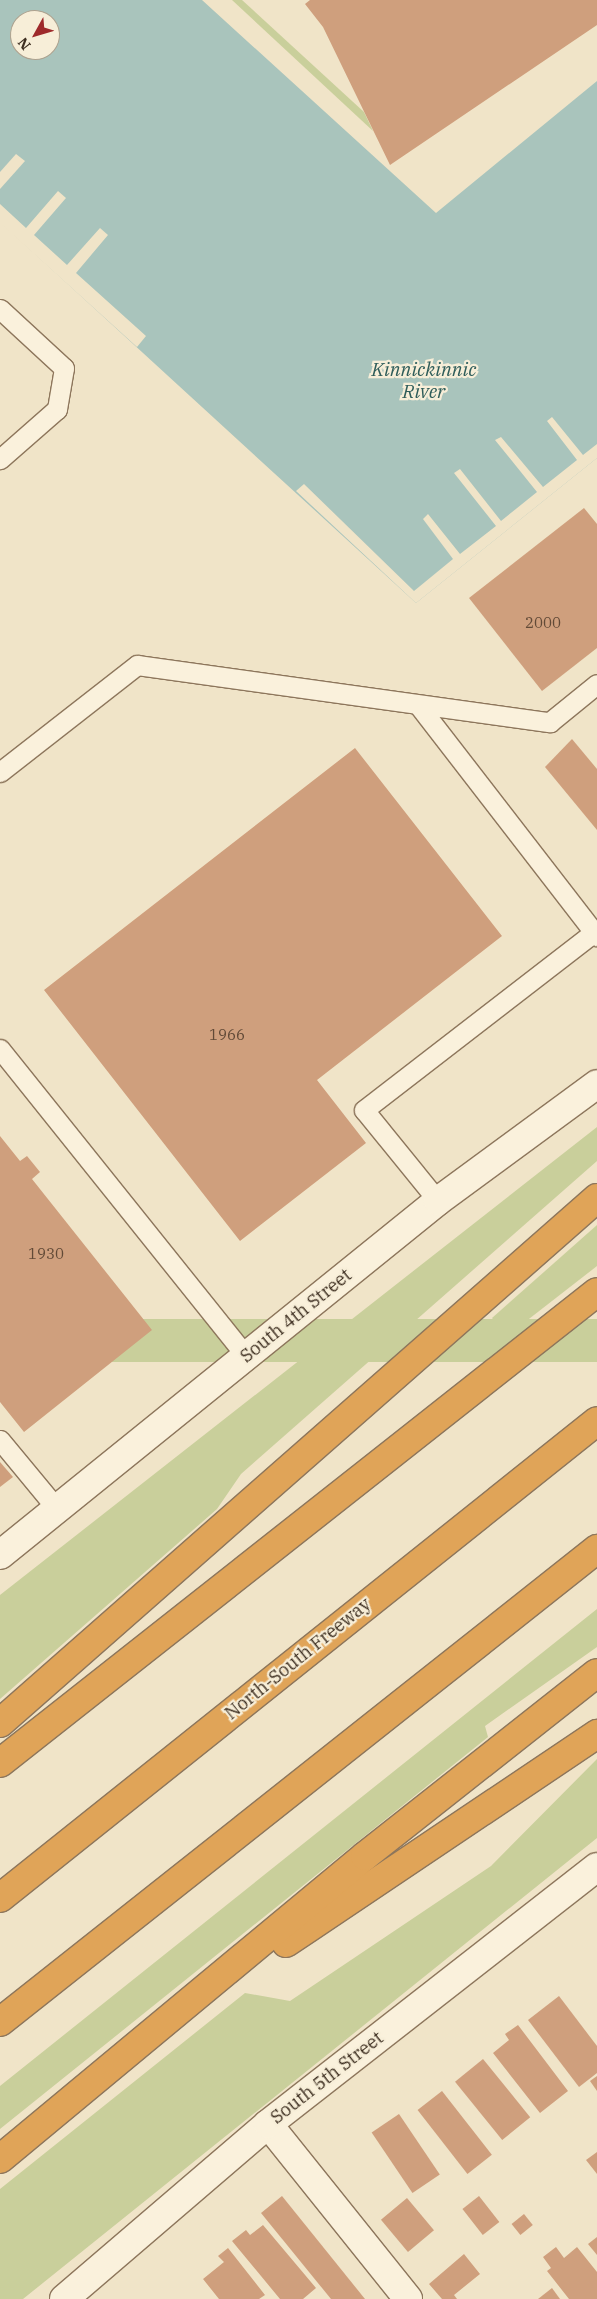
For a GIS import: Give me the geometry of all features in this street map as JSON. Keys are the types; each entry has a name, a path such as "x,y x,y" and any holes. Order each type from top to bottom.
{"highway":[{"path":"0,1723 393,1375 597,1198"},
{"path":"0,1763 597,1292"},
{"name":"North-South Freeway","path":"0,1898 588,1428"},
{"path":"0,2022 597,1548"},
{"path":"0,2159 179,2015 365,1856 597,1673"},
{"path":"179,2015 597,1734"}],"street":[{"name":"South 4th Street","path":"0,1555 438,1201 597,1084"},
{"name":"South 5th Street","path":"64,2299 268,2124 597,1867"},
{"path":"268,2124 408,2299"}],"lane":[{"path":"0,309 64,368 57,409 0,459"},
{"path":"0,772 137,665 419,706 550,722 597,684"},
{"path":"419,706 596,934 364,1110 438,1201"},
{"path":"0,1049 246,1356"},
{"path":"0,1440 57,1509"}],"green space":[{"path":"232,0 242,0 364,112 373,131"},
{"path":"597,1127 597,1161 241,1474 217,1509 0,1699 0,1595"},
{"path":"597,1225 597,1266 507,1336 492,1318"},
{"path":"0,1319 597,1319 597,1362 0,1362"},
{"path":"597,1609 597,1647 485,1726 488,1737 0,2129 0,2086"},
{"path":"597,1759 597,1838 23,2299 0,2299 0,2189 245,1993 290,2001 491,1866"}],"water":[{"name":"Kinnickinnic River","path":"0,0 202,0 436,213 597,81 597,458 416,603 0,222"}],"pier":[{"path":"16,154 25,161 0,189 0,172"},
{"path":"58,191 66,198 34,235 67,265 100,228 108,235 76,273 146,336 137,347 0,223 0,204 26,228"},
{"path":"552,417 583,455 597,444 597,458 416,603 296,491 304,484 414,591 453,559 423,519 428,514 460,554 496,526 454,473 460,469 501,521 537,492 495,440 501,437 543,487 577,460 547,421"}],"building":[{"path":"310,0 597,0 597,25 390,165 323,27 305,4"},
{"path":"584,508 597,524 597,648 542,691 469,598"},
{"path":"572,739 597,769 597,830 545,767"},
{"path":"355,748 502,936 317,1080 366,1143 240,1241 44,990"},
{"path":"0,1136 20,1161 27,1156 40,1172 32,1179 152,1330 24,1432 0,1402"},
{"path":"0,1462 13,1477 0,1487"},
{"path":"559,1996 597,2046 597,2073 579,2087 528,2020"},
{"path":"518,2025 568,2091 540,2113 493,2053 509,2040 505,2034"},
{"path":"483,2059 530,2117 502,2140 455,2082"},
{"path":"597,2076 597,2091 590,2081"},
{"path":"442,2091 492,2155 467,2174 418,2110"},
{"path":"399,2114 440,2175 412,2193 372,2132"},
{"path":"597,2152 597,2174 586,2160"},
{"path":"282,2196 365,2299 331,2299 261,2213"},
{"path":"479,2196 499,2222 483,2235 462,2209"},
{"path":"407,2198 434,2230 408,2252 381,2220"},
{"path":"524,2214 533,2225 520,2235 512,2224"},
{"path":"263,2225 316,2288 303,2299 280,2299 232,2241 246,2230 250,2235"},
{"path":"597,2237 597,2255 588,2244"},
{"path":"556,2247 564,2258 577,2247 597,2272 597,2299 569,2299 547,2271 551,2268 543,2257"},
{"path":"228,2248 265,2295 259,2299 219,2299 203,2279 224,2262 218,2256"},
{"path":"464,2254 480,2274 454,2295 457,2299 442,2299 429,2284"},
{"path":"552,2288 560,2299 538,2299"}]}
